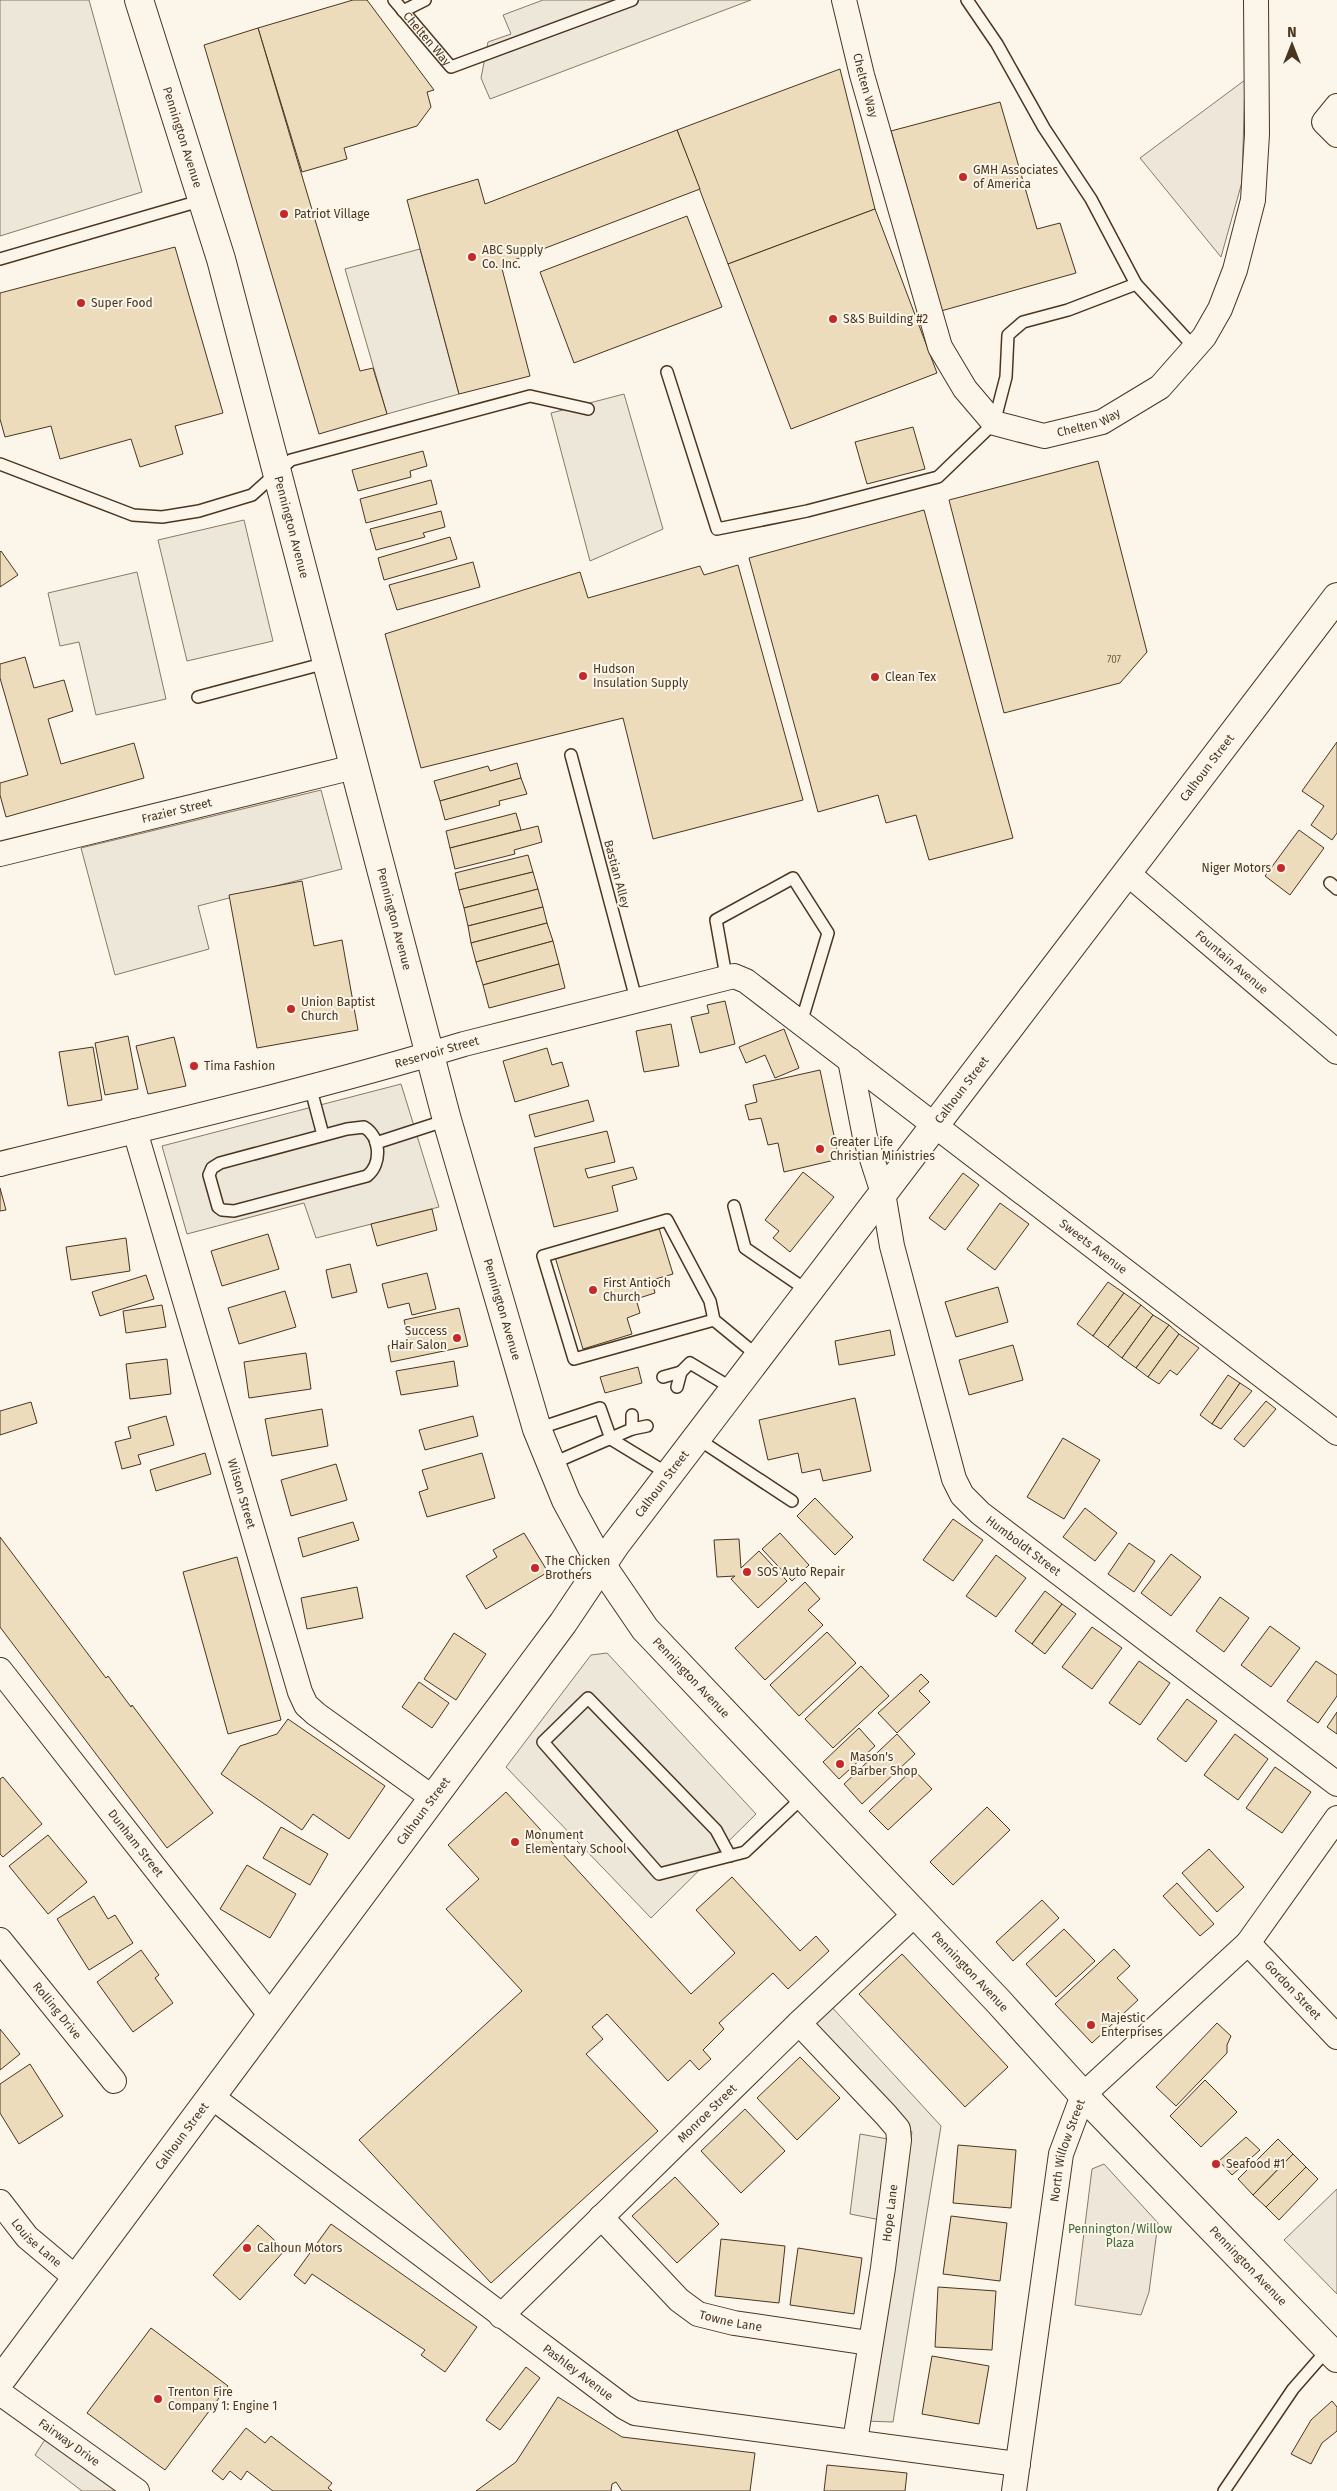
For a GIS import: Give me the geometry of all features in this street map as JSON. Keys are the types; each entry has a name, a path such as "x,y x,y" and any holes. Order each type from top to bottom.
{"main road":[{"name":"Pennington Avenue","path":"139,0 221,259 275,472 447,1120 537,1429 566,1500 602,1566 645,1629 999,2002 1084,2095 1333,2353"},
{"name":"Calhoun Street","path":"0,2381 563,1623 602,1566 670,1475 1126,872 1337,598"}],"street":[{"name":"Chelten Way","path":"844,0 862,75 940,347 965,389 994,423 1044,436 1102,422 1160,387 1204,336 1220,309 1235,270 1253,200 1257,134 1256,0"},
{"name":"Frazier Street","path":"0,854 354,767"},
{"name":"Fountain Avenue","path":"1126,872 1337,1052"},
{"name":"Reservoir Street","path":"0,1164 430,1055 470,1042 726,976"},
{"path":"726,976 734,976 746,981 850,1060"},
{"name":"Sweets Avenue","path":"850,1060 1337,1432"},
{"name":"Humboldt Street","path":"850,1060 865,1137 883,1193 892,1246 954,1479 962,1495 980,1513 1337,1784"},
{"name":"Wilson Street","path":"135,1131 300,1692 306,1705 316,1714 433,1798"},
{"name":"Dunham Street","path":"0,1670 271,2016"},
{"name":"North Willow Street","path":"1014,2491 1061,2154 1084,2095 1248,1943 1337,1818"},
{"name":"Monroe Street","path":"501,2316 799,2023 915,1914"},
{"name":"Rolling Drive","path":"0,1940 114,2081"},
{"name":"Gordon Street","path":"1248,1943 1337,2037"},
{"name":"Hope Lane","path":"799,2023 898,2129 899,2140 883,2268 855,2441"},
{"name":"Pashley Avenue","path":"212,2097 501,2316 624,2407 635,2413 1018,2464"},
{"name":"Louise Lane","path":"0,2202 27,2237 77,2279"},
{"name":"Towne Lane","path":"601,2217 679,2300 698,2314 734,2323 870,2343"},
{"name":"Fairway Drive","path":"0,2393 137,2491"}],"lane":[{"name":"Chelten Way","path":"394,0 451,67 632,0"},
{"path":"403,10 425,0"},
{"path":"967,0 997,44 1044,128 1090,199 1136,284 1194,347"},
{"path":"0,259 203,200"},
{"path":"667,372 717,529 807,511 938,477 994,423 1006,377 1008,335 1023,322 1068,310 1136,284"},
{"path":"0,464 133,515 162,517 199,511 252,495 275,472 291,460 530,396 588,409"},
{"path":"198,698 326,663"},
{"name":"Bastian Alley","path":"571,755 636,1000"},
{"path":"726,976 716,920 793,878 828,933 801,1023"},
{"path":"310,1086 324,1135"},
{"path":"376,1143 447,1120"},
{"path":"364,1127 370,1131 376,1143 376,1165 367,1176 234,1211 222,1210 218,1207 209,1175 212,1168 220,1163 324,1135 364,1127"},
{"path":"734,1206 745,1248 808,1291"},
{"path":"714,1320 574,1359 542,1256 668,1220 710,1300 714,1320 759,1357"},
{"path":"663,1377 680,1372 690,1363 735,1390"},
{"path":"676,1387 680,1372"},
{"path":"537,1429 600,1408 610,1439 670,1475"},
{"path":"632,1415 632,1430"},
{"path":"551,1464 632,1430 647,1426"},
{"path":"698,1439 792,1501"},
{"path":"730,1856 716,1830 588,1698 542,1742 659,1874 730,1856 744,1852 803,1796"},
{"path":"1224,2491 1294,2389 1333,2353"}],"green space":[{"path":"1245,80 1242,182 1221,257 1140,158"},
{"name":"Pennington/Willow Plaza","path":"1104,2164 1158,2223 1149,2292 1141,2315 1075,2305 1092,2169"}],"shaded area":[{"path":"0,0 89,0 142,192 0,236"},
{"path":"543,0 751,0 490,99 481,78 488,42 511,34 503,15"},
{"path":"420,249 459,394 387,414 345,269"},
{"path":"624,394 663,529 590,561 551,413"},
{"path":"244,520 273,641 187,661 158,540"},
{"path":"137,572 166,699 96,715 79,642 60,646 48,593"},
{"path":"321,790 342,869 198,906 209,949 115,975 81,848"},
{"path":"401,1084 439,1207 316,1238 304,1203 187,1234 162,1146"},
{"path":"607,1653 756,1814 651,1918 506,1767 591,1655"},
{"path":"829,2004 941,2126 893,2422 864,2421 896,2223 850,2214 860,2134 910,2143 912,2132 812,2022"},
{"path":"1337,2189 1337,2294 1284,2240"},
{"path":"46,2438 119,2491 82,2491 35,2455"}],"building":[{"path":"353,0 367,0 434,90 427,92 431,107 417,126 344,148 347,159 302,172 258,28"},
{"name":"Patriot Village","path":"258,28 360,371 373,368 387,414 319,434 204,45"},
{"path":"840,69 875,209 728,264 677,130"},
{"name":"GMH Associates of America","path":"1000,102 1037,229 1060,223 1076,273 941,311 891,131"},
{"name":"ABC Supply Co. Inc.","path":"677,130 700,189 501,265 530,376 459,394 407,200 478,179 485,204"},
{"name":"S&S Building #2","path":"875,209 937,373 791,429 728,264"},
{"path":"687,216 722,307 574,363 540,272"},
{"path":"175,247 223,413 175,426 183,454 140,467 131,439 60,459 51,426 5,437 0,419 0,293"},
{"path":"913,427 925,469 867,484 855,442"},
{"path":"423,451 427,466 410,471 411,477 358,491 352,470"},
{"path":"1098,461 1147,652 1120,683 1004,713 949,500"},
{"path":"431,480 437,504 366,523 360,499"},
{"name":"Clean Tex","path":"924,510 1013,838 929,860 916,815 886,823 878,795 818,812 749,558"},
{"path":"441,511 445,527 423,533 425,537 376,550 370,529"},
{"path":"450,537 457,559 384,580 378,558"},
{"path":"0,552 18,575 0,587"},
{"path":"473,562 480,587 397,610 389,585"},
{"name":"Hudson Insulation Supply","path":"738,565 803,800 653,839 623,718 421,768 385,634 580,572 588,598 700,566 704,575"},
{"path":"25,657 34,688 64,680 73,711 48,719 61,764 134,743 144,778 6,817 0,795 0,783 28,775 0,678 0,664"},
{"path":"1337,742 1337,833 1332,840 1311,825 1324,806 1302,791"},
{"path":"517,763 521,778 440,801 434,781 488,766 490,771"},
{"path":"521,778 527,794 499,801 500,805 445,820 440,801"},
{"path":"516,813 521,830 450,848 446,831"},
{"path":"538,826 542,842 514,850 515,854 455,869 450,848"},
{"path":"1299,830 1324,848 1290,895 1265,876"},
{"path":"528,855 533,872 459,890 455,873"},
{"path":"533,872 538,889 464,908 459,890"},
{"path":"302,881 314,946 342,940 358,1030 257,1048 229,895"},
{"path":"538,889 543,907 468,926 464,908"},
{"path":"543,907 547,923 471,943 468,926"},
{"path":"547,923 553,941 476,962 471,943"},
{"path":"553,941 559,964 483,985 476,962"},
{"path":"559,964 565,988 489,1008 483,985"},
{"path":"725,1001 735,1044 700,1053 691,1017 709,1013 707,1005"},
{"path":"671,1024 679,1066 644,1072 636,1031"},
{"path":"784,1029 799,1068 775,1078 765,1055 746,1063 739,1047"},
{"path":"128,1036 138,1089 105,1095 95,1043"},
{"path":"174,1037 186,1086 148,1094 136,1046"},
{"path":"93,1047 102,1100 68,1106 59,1052"},
{"path":"547,1048 552,1065 562,1062 569,1086 515,1102 503,1061"},
{"path":"820,1070 839,1159 784,1172 778,1143 768,1145 761,1118 749,1120 745,1105 757,1102 753,1085"},
{"path":"588,1100 594,1121 535,1137 529,1115"},
{"path":"607,1131 615,1162 585,1169 588,1178 633,1167 637,1179 612,1186 618,1211 554,1227 534,1148"},
{"path":"803,1172 834,1197 790,1252 773,1238 779,1231 765,1220"},
{"path":"963,1173 979,1185 945,1230 929,1218"},
{"path":"0,1188 6,1210 0,1211"},
{"path":"1000,1203 1029,1224 995,1270 967,1249"},
{"path":"432,1209 437,1230 377,1246 371,1224"},
{"path":"658,1225 673,1274 652,1280 655,1293 636,1299 640,1313 627,1318 632,1334 583,1349 555,1257"},
{"path":"268,1234 279,1269 222,1286 211,1251"},
{"path":"126,1238 130,1271 71,1280 66,1247"},
{"path":"350,1264 357,1292 332,1298 326,1270"},
{"path":"427,1273 436,1309 412,1315 409,1303 388,1308 382,1284"},
{"path":"146,1275 154,1299 100,1316 92,1292"},
{"path":"1108,1282 1124,1293 1093,1336 1077,1324"},
{"path":"998,1287 1008,1322 956,1337 945,1302"},
{"path":"285,1291 296,1327 239,1344 228,1308"},
{"path":"1124,1293 1141,1305 1108,1347 1093,1336"},
{"path":"162,1305 166,1327 126,1333 123,1311"},
{"path":"1141,1305 1153,1315 1122,1358 1108,1347"},
{"path":"459,1308 468,1346 391,1362 388,1346 409,1341 404,1320"},
{"path":"1153,1315 1169,1325 1136,1368 1122,1358"},
{"path":"1169,1325 1179,1334 1148,1377 1136,1368"},
{"path":"890,1330 895,1355 839,1365 835,1341"},
{"path":"1179,1334 1199,1348 1177,1375 1170,1370 1159,1384 1148,1377"},
{"path":"1013,1345 1023,1380 969,1395 959,1360"},
{"path":"306,1353 311,1389 249,1398 244,1362"},
{"path":"167,1359 171,1394 130,1399 126,1364"},
{"path":"454,1361 458,1386 401,1395 396,1371"},
{"path":"638,1367 642,1383 605,1393 600,1377"},
{"path":"1228,1375 1240,1383 1212,1424 1200,1415"},
{"path":"1240,1383 1252,1391 1221,1429 1212,1424"},
{"path":"855,1398 871,1471 823,1481 820,1469 802,1473 798,1453 768,1460 759,1420"},
{"path":"1266,1401 1276,1409 1244,1447 1234,1439"},
{"path":"31,1402 37,1423 0,1435 0,1411"},
{"path":"322,1409 328,1446 272,1456 265,1419"},
{"path":"166,1416 174,1445 138,1455 141,1464 122,1469 115,1442 131,1438 128,1427"},
{"path":"473,1416 478,1436 425,1450 419,1430"},
{"path":"1063,1438 1100,1460 1064,1519 1027,1497"},
{"path":"205,1453 211,1474 156,1491 150,1470"},
{"path":"482,1453 495,1498 427,1517 419,1492 428,1489 422,1470"},
{"path":"336,1464 347,1500 291,1516 281,1480"},
{"path":"815,1498 853,1537 835,1555 797,1516"},
{"path":"1085,1508 1117,1533 1095,1561 1063,1537"},
{"path":"953,1519 983,1540 953,1581 923,1560"},
{"path":"353,1522 359,1540 303,1557 298,1538"},
{"path":"524,1533 548,1572 486,1609 466,1576 497,1557 493,1550"},
{"path":"780,1533 809,1565 792,1581 762,1549"},
{"path":"0,1537 106,1678 108,1676 131,1707 132,1705 213,1813 167,1848 0,1627"},
{"name":"SOS Auto Repair","path":"739,1539 741,1568 759,1551 787,1581 758,1608 731,1579 735,1576 717,1577 714,1540"},
{"path":"1129,1543 1155,1561 1134,1592 1108,1574"},
{"path":"1171,1554 1201,1577 1171,1616 1141,1593"},
{"path":"996,1555 1026,1578 996,1617 966,1596"},
{"path":"237,1557 281,1720 228,1734 183,1572"},
{"path":"805,1582 820,1599 808,1610 823,1625 765,1680 735,1648"},
{"path":"357,1587 363,1618 307,1629 301,1598"},
{"path":"1045,1591 1062,1604 1032,1644 1015,1631"},
{"path":"1220,1597 1249,1618 1224,1652 1196,1631"},
{"path":"1062,1604 1076,1614 1045,1654 1032,1644"},
{"path":"1270,1626 1300,1648 1271,1687 1241,1665"},
{"path":"1092,1627 1122,1648 1092,1689 1062,1667"},
{"path":"827,1632 856,1663 799,1716 770,1685"},
{"path":"454,1633 486,1654 456,1700 424,1679"},
{"path":"1139,1661 1170,1683 1140,1725 1109,1703"},
{"path":"1316,1661 1337,1675 1337,1696 1318,1723 1287,1701"},
{"path":"861,1666 889,1696 833,1748 805,1719"},
{"path":"921,1674 929,1682 919,1691 930,1702 897,1733 878,1713"},
{"path":"419,1682 449,1703 432,1728 402,1707"},
{"path":"1187,1699 1217,1721 1186,1762 1157,1739"},
{"path":"1337,1712 1337,1734 1327,1727"},
{"path":"288,1719 385,1786 349,1839 313,1814 302,1830 221,1774 240,1746 277,1734"},
{"path":"859,1728 875,1746 839,1779 823,1762"},
{"path":"897,1734 915,1754 862,1804 844,1784"},
{"path":"1235,1734 1268,1759 1238,1800 1204,1775"},
{"path":"1275,1767 1311,1792 1282,1833 1246,1808"},
{"path":"913,1769 932,1789 888,1830 869,1811"},
{"path":"3,1777 42,1824 3,1857 0,1854 0,1779"},
{"path":"506,1792 691,1994 735,1953 696,1910 732,1877 800,1951 816,1936 829,1951 788,1989 773,1973 719,2023 724,2029 703,2050 711,2059 699,2070 690,2060 668,2081 607,2014 592,2027 603,2039 586,2054 658,2131 491,2283 359,2140 522,1991 446,1909 479,1879 448,1845"},
{"path":"987,1807 1010,1830 953,1885 930,1862"},
{"path":"281,1827 328,1854 310,1885 263,1858"},
{"path":"48,1835 87,1882 48,1914 9,1866"},
{"path":"1209,1849 1244,1887 1217,1912 1182,1873"},
{"path":"247,1865 296,1894 270,1938 220,1909"},
{"path":"1177,1883 1214,1924 1200,1936 1163,1896"},
{"path":"94,1896 108,1919 115,1915 133,1943 89,1970 57,1919"},
{"path":"1042,1900 1059,1918 1013,1961 996,1942"},
{"path":"1064,1929 1095,1961 1056,1997 1026,1964"},
{"path":"1114,1949 1130,1966 1117,1978 1138,2000 1092,2043 1055,2004"},
{"path":"141,1950 159,1975 155,1978 173,2003 133,2032 97,1982"},
{"path":"902,1954 1008,2067 965,2107 859,1994"},
{"path":"1217,2023 1231,2036 1227,2045 1227,2053 1176,2106 1156,2087"},
{"path":"0,2029 20,2054 0,2070"},
{"path":"800,2057 840,2098 797,2140 757,2098"},
{"path":"30,2064 63,2116 19,2144 0,2113 0,2084"},
{"path":"1205,2080 1237,2112 1201,2147 1170,2116"},
{"path":"745,2109 785,2151 741,2193 701,2151"},
{"path":"1246,2137 1260,2150 1232,2175 1219,2161"},
{"path":"1278,2139 1293,2154 1253,2195 1238,2179"},
{"path":"958,2145 1016,2150 1011,2208 953,2203"},
{"path":"1293,2154 1306,2167 1266,2207 1253,2195"},
{"path":"1306,2167 1318,2179 1279,2220 1266,2207"},
{"path":"675,2177 719,2224 677,2263 632,2216"},
{"path":"951,2216 1007,2223 1000,2281 943,2274"},
{"path":"331,2224 477,2327 445,2372 421,2355 425,2350 312,2274 305,2284 294,2275"},
{"path":"258,2225 285,2250 240,2300 213,2275"},
{"path":"721,2239 785,2246 779,2303 715,2296"},
{"path":"798,2248 862,2258 854,2314 790,2305"},
{"path":"938,2287 996,2291 992,2350 935,2347"},
{"name":"Trenton Fire Company 1: Engine 1","path":"151,2328 228,2386 165,2470 87,2413"},
{"path":"932,2356 989,2366 979,2424 922,2414"},
{"path":"526,2367 540,2378 500,2430 486,2420"},
{"path":"558,2397 622,2437 755,2453 750,2491 622,2491 616,2482 612,2484 611,2491 476,2491 516,2462"},
{"path":"1332,2401 1337,2407 1337,2431 1322,2443 1311,2464 1291,2454 1311,2420"},
{"path":"246,2428 265,2443 271,2436 332,2483 328,2488 332,2491 273,2491 247,2471 241,2480 230,2471 223,2480 212,2471"},
{"path":"827,2465 907,2473 905,2491 824,2491"}],"place":[{"name":"GMH Associates of America","path":"963,177"},
{"name":"Patriot Village","path":"284,214"},
{"name":"ABC Supply Co. Inc.","path":"472,257"},
{"name":"Super Food","path":"81,303"},
{"name":"S&S Building #2","path":"833,319"},
{"name":"Hudson Insulation Supply","path":"583,676"},
{"name":"Clean Tex","path":"875,677"},
{"name":"Niger Motors","path":"1281,868"},
{"name":"Union Baptist Church","path":"291,1009"},
{"name":"Tima Fashion","path":"194,1066"},
{"name":"Greater Life Christian Ministries","path":"820,1149"},
{"name":"First Antioch Church","path":"593,1290"},
{"name":"Success Hair Salon","path":"457,1338"},
{"name":"The Chicken Brothers","path":"535,1568"},
{"name":"SOS Auto Repair","path":"747,1572"},
{"name":"Mason's Barber Shop","path":"840,1764"},
{"name":"Monument Elementary School","path":"515,1842"},
{"name":"Majestic Enterprises","path":"1091,2025"},
{"name":"Seafood #1","path":"1216,2164"},
{"name":"Calhoun Motors","path":"247,2248"},
{"name":"Trenton Fire Company 1: Engine 1","path":"158,2399"}]}
